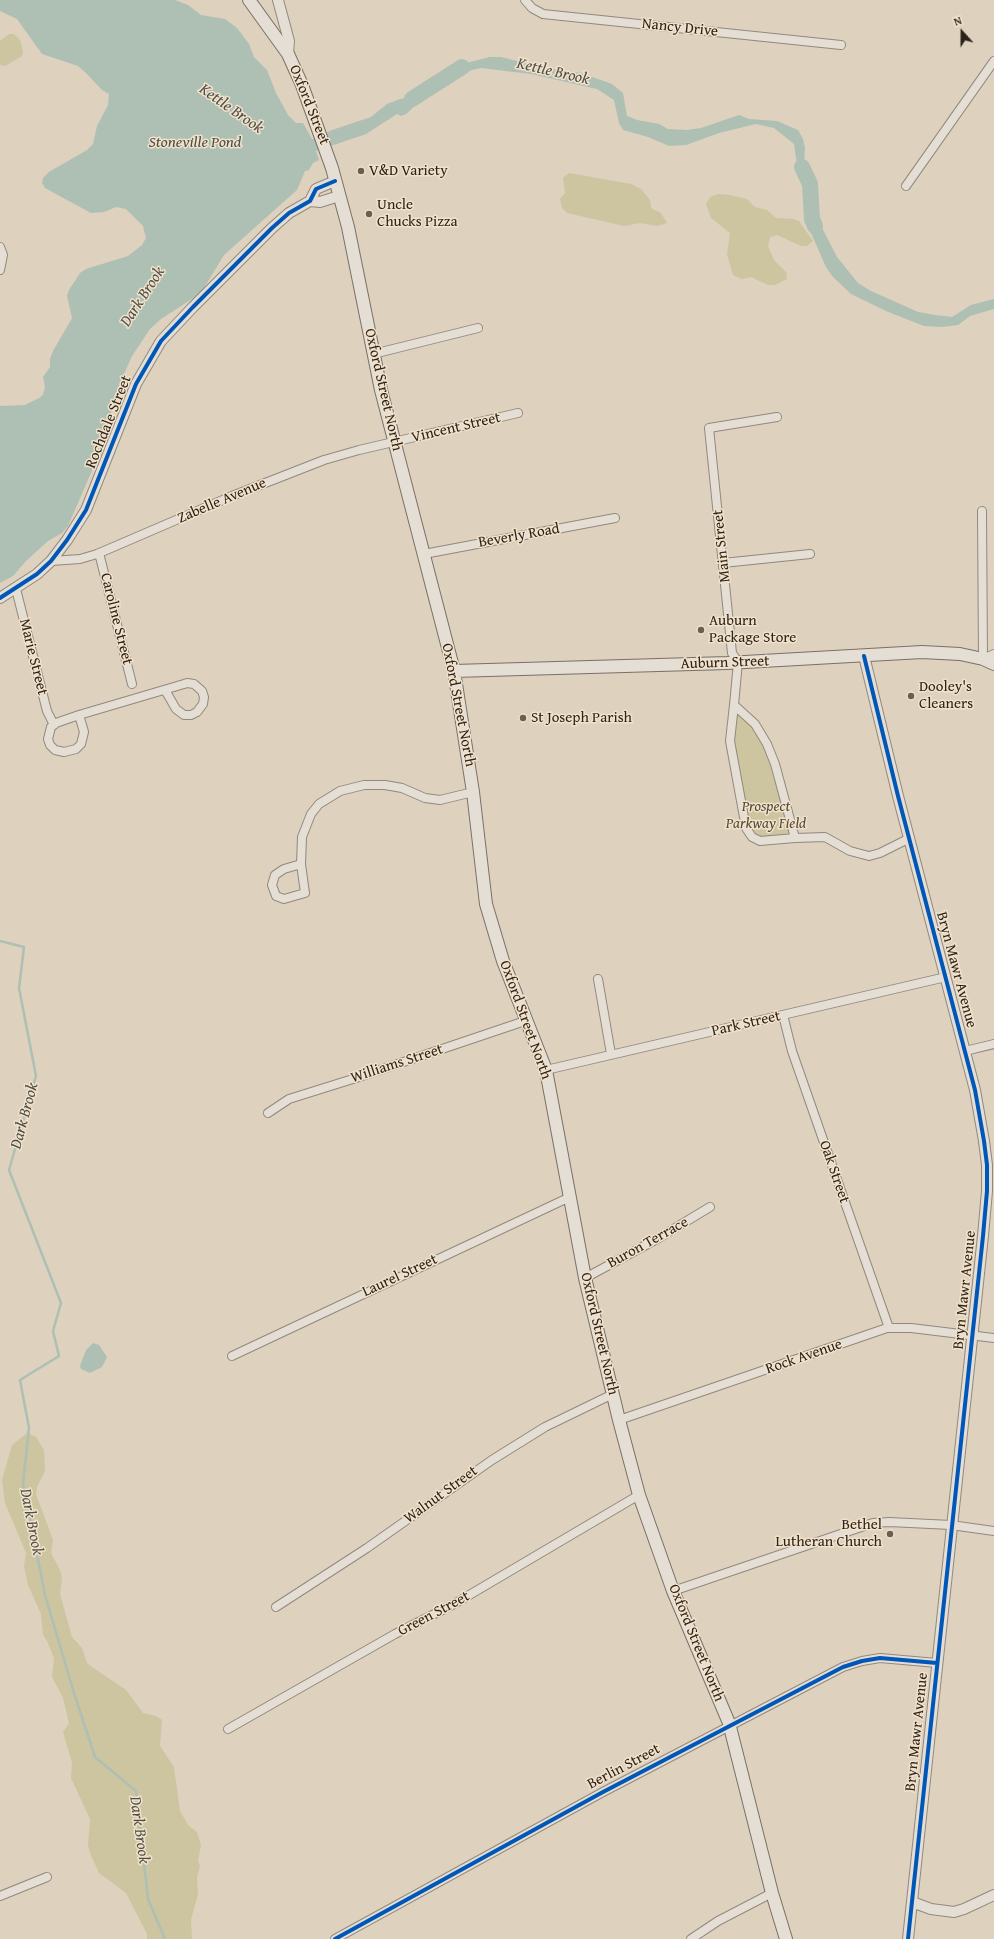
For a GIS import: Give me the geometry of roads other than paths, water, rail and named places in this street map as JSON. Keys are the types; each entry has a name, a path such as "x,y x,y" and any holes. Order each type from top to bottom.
{"main road":[{"name":"Oxford Street","path":"249,0 288,54 330,158"},
{"name":"Oxford Street North","path":"330,158 348,228 373,354 454,671 473,792 486,904 503,961 528,1020 546,1070 585,1278 619,1420 639,1495 673,1590 730,1725 772,1893 786,1939"},
{"name":"Auburn Street","path":"454,671 738,662 940,652 960,654 988,662"}],"street":[{"path":"278,0 289,41 288,54"},
{"name":"Nancy Drive","path":"525,0 532,8 543,14 842,45"},
{"path":"906,186 994,61"},
{"name":"Rochdale Street","path":"0,598 16,589 51,561 86,510 128,403 144,369 161,341 272,228 289,213 310,201 316,190 336,181"},
{"name":"Rochdale Street","path":"310,201 320,202 339,196"},
{"path":"0,247 3,255 0,270"},
{"path":"373,354 478,328"},
{"name":"Vincent Street","path":"395,442 518,413"},
{"name":"Main Street","path":"738,662 732,653 709,428 777,417"},
{"name":"Zabelle Avenue","path":"51,561 80,559 99,553 232,496 317,463 358,450 395,442"},
{"path":"982,511 988,662"},
{"name":"Beverly Road","path":"424,554 615,518"},
{"name":"Caroline Street","path":"99,553 132,684"},
{"path":"723,563 810,554"},
{"name":"Marie Street","path":"16,589 47,711 54,725"},
{"path":"988,662 994,654"},
{"name":"Bryn Mawr Avenue","path":"864,656 965,1051 990,1155 973,1336 951,1525 908,1939"},
{"path":"738,662 730,744 746,828 752,837 760,841 825,837 850,851 869,856 880,853 910,838"},
{"path":"79,715 84,732 84,739 81,744 73,750 61,752 50,745 48,736 54,725 79,715 184,684 194,684 203,694 203,704 197,712 191,715 184,714 176,709 165,690"},
{"path":"734,705 755,724 766,744 775,764 796,838"},
{"path":"301,864 284,869 275,875 272,885 276,896 284,899 305,893 301,864 302,837 311,814 319,804 340,791 364,785 381,785 402,788 425,798 440,800 473,792"},
{"name":"Park Street","path":"546,1070 946,977"},
{"path":"598,979 611,1054"},
{"name":"Oak Street","path":"783,1015 792,1051 889,1328"},
{"name":"Williams Street","path":"268,1113 289,1099 528,1020"},
{"path":"965,1051 994,1044"},
{"name":"Laurel Street","path":"232,1356 570,1197"},
{"name":"Buron Terrace","path":"585,1278 657,1239 710,1207"},
{"name":"Rock Avenue","path":"619,1420 889,1328 911,1328 994,1338"},
{"name":"Walnut Street","path":"276,1607 366,1548 492,1460 545,1427 613,1394"},
{"name":"Green Street","path":"228,1729 395,1634 454,1604 639,1495"},
{"path":"673,1590 873,1523 889,1522 951,1525 994,1531"},
{"name":"Berlin Street","path":"335,1939 516,1839 832,1672 855,1662 880,1658 937,1663"},
{"path":"0,1896 47,1877"},
{"path":"691,1939 718,1921 772,1893"},
{"path":"912,1902 928,1908 954,1912 994,1895"}],"water":[{"name":"Stoneville Pond","path":"0,0 175,0 188,5 201,15 225,19 237,28 249,44 254,57 267,70 276,93 288,115 296,123 303,123 312,139 332,130 371,117 387,104 411,97 438,83 455,68 470,62 490,57 501,57 544,68 581,73 612,84 623,93 627,116 637,120 659,124 668,129 687,130 701,128 739,115 749,119 777,121 798,130 803,139 805,148 804,167 811,175 817,189 818,220 837,257 858,283 871,291 918,312 952,317 971,305 994,299 994,309 970,316 958,325 942,327 924,326 886,311 851,294 833,277 826,267 811,233 812,191 797,164 794,144 774,128 756,124 719,133 686,145 669,146 648,137 623,130 619,123 614,100 597,89 531,74 481,68 472,70 454,78 439,89 428,94 406,114 401,116 397,114 366,134 316,151 319,160 313,163 309,170 305,171 297,190 224,255 201,293 161,319 150,329 132,356 119,385 97,459 68,526 62,533 48,541 26,561 13,576 0,583 0,406 25,405 43,395 45,387 43,377 50,367 50,359 53,351 72,318 67,296 69,290 80,273 86,269 128,256 142,245 146,238 143,226 126,209 116,207 104,212 91,213 45,188 42,183 43,178 49,172 87,150 93,144 97,126 108,105 109,94 102,90 78,66 42,54 17,19 0,11"},
{"path":"93,1343 99,1345 107,1357 102,1367 90,1373 81,1369 80,1366 86,1350"}],"waterway":[{"name":"Kettle Brook","path":"412,99 462,67"},
{"name":"Kettle Brook","path":"802,167 810,184 812,219 815,226"},
{"name":"Dark Brook","path":"0,941 24,947 19,988 36,1076 9,1170 61,1303 53,1331 59,1356 20,1380 29,1428 23,1484 45,1595 73,1690 95,1757 136,1791 148,1899 165,1939"}],"place":[{"name":"V&D Variety","path":"361,171"},
{"name":"Uncle Chucks Pizza","path":"369,214"},
{"name":"Auburn Package Store","path":"701,630"},
{"name":"Dooley's Cleaners","path":"911,696"},
{"name":"St Joseph Parish","path":"523,718"},
{"name":"Bethel Lutheran Church","path":"890,1534"}],"park label":[{"name":"Prospect Parkway Field","path":"766,816"}]}
